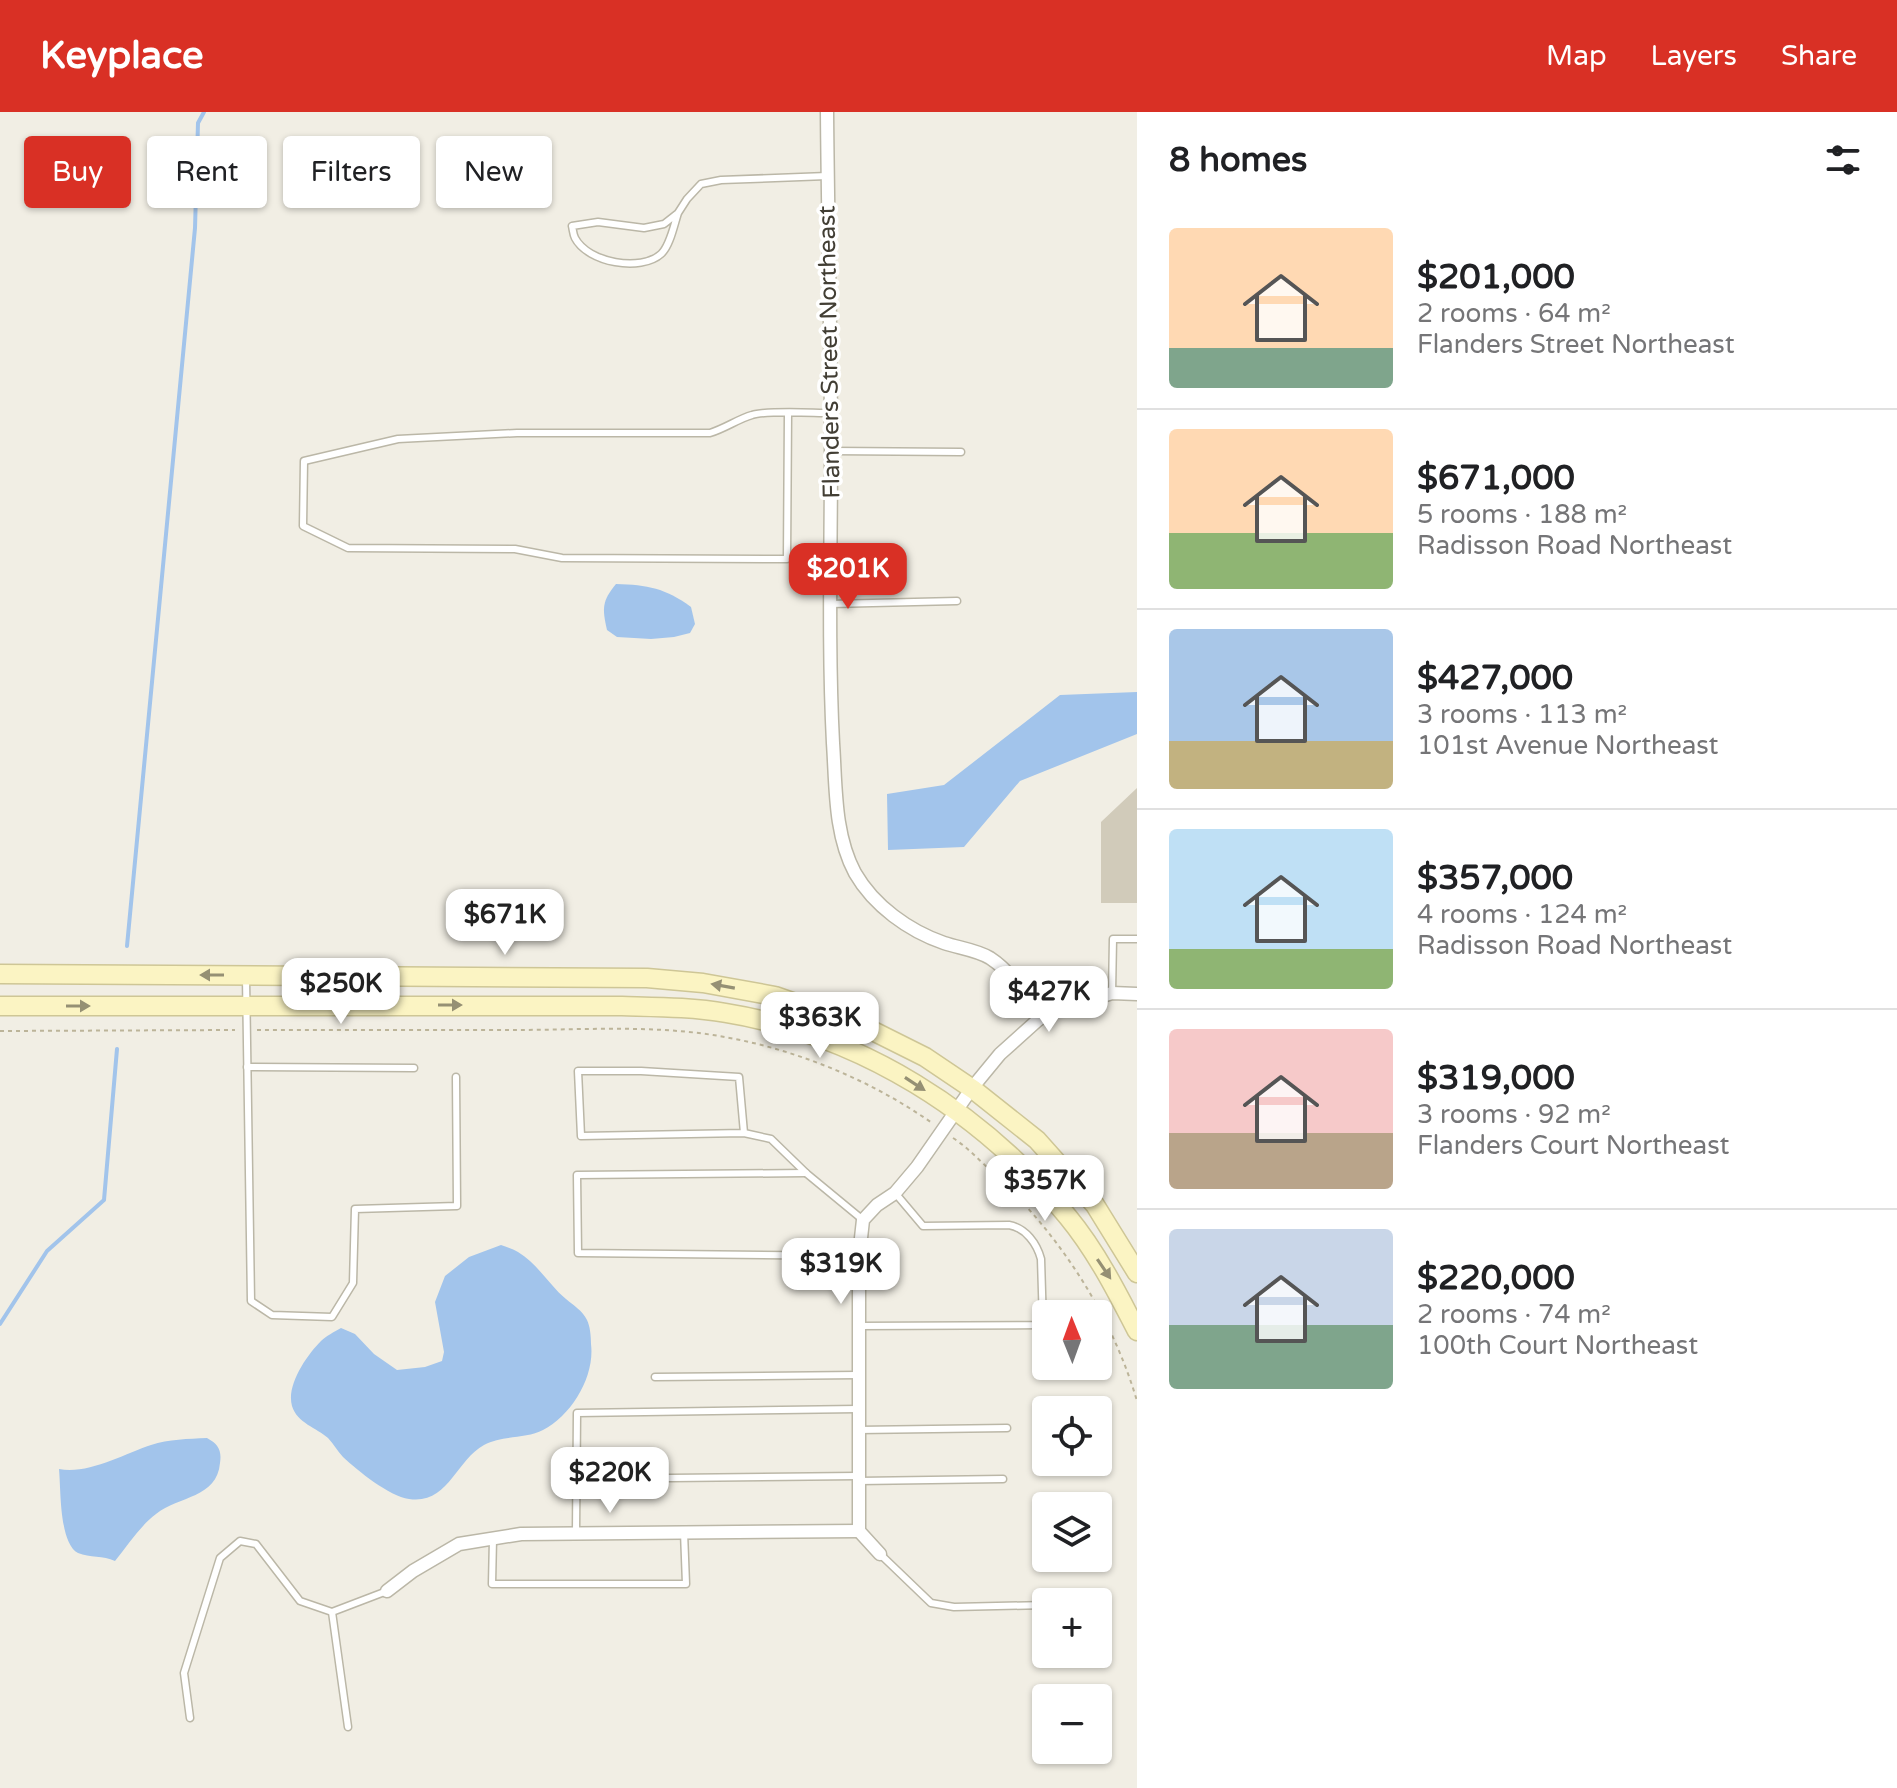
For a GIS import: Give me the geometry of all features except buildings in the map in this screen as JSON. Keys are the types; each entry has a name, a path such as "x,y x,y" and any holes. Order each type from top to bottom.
{"main road":[{"path":"0,974 647,978 703,983 775,996 867,1028 925,1057 972,1088 1037,1140 1076,1183 1095,1205 1137,1273"},
{"path":"0,1006 622,1006 684,1008 767,1022 862,1054 906,1077 991,1137 1070,1219 1110,1279 1137,1331"}],"street":[{"name":"Flanders Street Northeast","path":"827,112 830,675 837,815 848,858 857,877 876,902 900,921 940,942 988,957 1007,971 1039,1019"},
{"path":"880,1554 859,1531 859,1256 863,1220 877,1205 895,1193 1000,1054 1039,1019 1057,1010 1112,993 1137,994"},
{"path":"387,1591 413,1571 459,1544 521,1534 859,1531"}],"lane":[{"path":"678,213 664,252 647,263 602,259 576,239 572,226 598,222 644,228 664,224 678,213 701,184 721,180 827,176"},
{"path":"788,413 787,559 562,558 515,549 348,548 303,526 304,461 398,439 517,433 710,433 755,413 788,413 831,413"},
{"path":"831,451 961,452"},
{"path":"830,604 957,601"},
{"path":"1112,993 1113,939 1137,939"},
{"path":"246,975 251,1301 272,1315 332,1317 353,1283 355,1209 457,1206 456,1077"},
{"path":"247,1067 414,1068"},
{"path":"744,1133 739,1077 578,1071 581,1136 744,1133 771,1139 863,1220"},
{"path":"806,1173 577,1175 578,1253 859,1256"},
{"path":"859,1326 1043,1325 1041,1259 1039,1250 1025,1232 1009,1225 923,1226 895,1193"},
{"path":"655,1377 858,1375"},
{"path":"576,1533 577,1413 858,1409"},
{"path":"858,1430 1007,1428"},
{"path":"577,1479 1003,1479"},
{"path":"493,1539 492,1584 686,1584 684,1532"},
{"path":"190,1718 184,1673 220,1558 240,1541 256,1544 300,1601 332,1612 387,1591"},
{"path":"880,1554 931,1603 954,1607 1032,1605"},
{"path":"332,1612 348,1727"}],"path":[{"path":"0,1031 233,1030"},
{"path":"258,1030 626,1030 713,1035 781,1050 830,1068 907,1105 926,1119"},
{"path":"961,1143 1012,1190 1076,1271 1111,1332 1137,1401"}],"water":[{"path":"616,584 656,589 682,601 691,607 695,624 690,633 651,639 617,637 607,630 604,610 608,595"},
{"path":"1137,692 1137,734 1020,781 964,847 888,850 887,794 944,785 1060,695"},
{"path":"501,1245 525,1257 585,1317 590,1331 591,1356 585,1381 572,1405 543,1430 484,1445 433,1495 422,1499 401,1497 365,1476 343,1457 328,1438 298,1417 291,1398 295,1380 315,1347 341,1328 355,1334 374,1354 397,1370 425,1367 442,1361 444,1352 435,1302 445,1276 469,1257"},
{"path":"207,1438 218,1448 220,1458 217,1475 204,1490 156,1514 115,1561 83,1555 72,1547 64,1527 59,1469 81,1469 105,1463 165,1442"}],"waterway":[{"path":"127,946 195,228 198,123 204,112"},
{"path":"0,1324 47,1251 104,1200 117,1049"}]}
